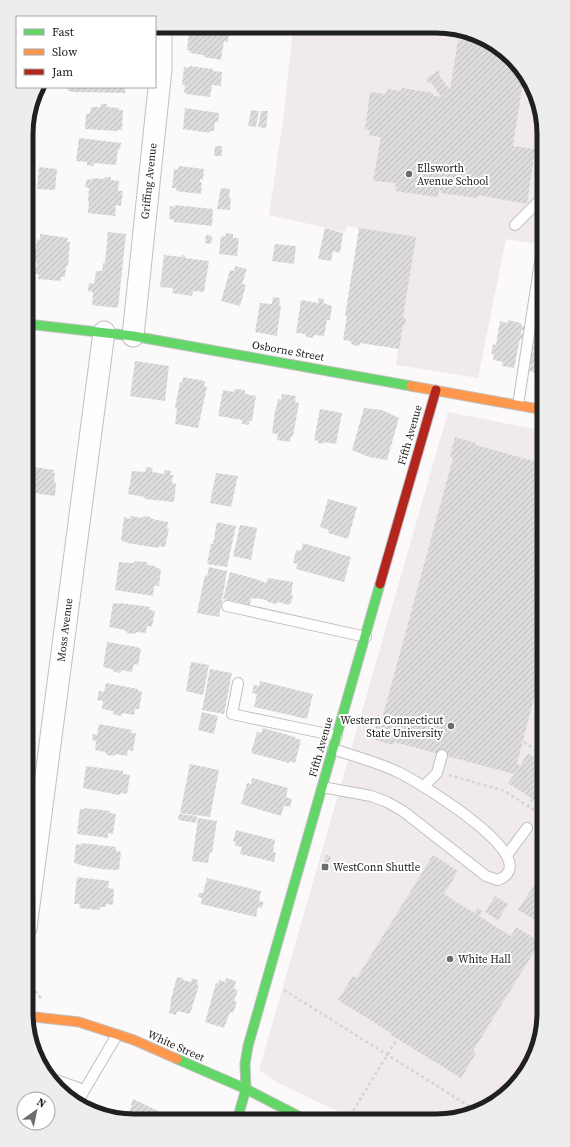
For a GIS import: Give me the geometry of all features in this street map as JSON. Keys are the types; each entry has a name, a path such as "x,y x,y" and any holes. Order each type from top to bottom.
{"main road":[{"name":"Osborne Street","path":"33,325 133,336 537,409"},
{"name":"Fifth Avenue","path":"239,1114 246,1089 245,1064 248,1046 436,390"},
{"name":"White Street","path":"33,1017 79,1022 134,1040 246,1089 294,1114"}],"street":[{"name":"Griffing Avenue","path":"133,336 161,69 161,33"},
{"name":"Moss Avenue","path":"33,864 104,332"}],"lane":[{"path":"515,225 537,203"},
{"path":"518,405 537,282"},
{"path":"227,606 366,637"},
{"path":"238,684 232,714 337,736"},
{"path":"322,787 371,796 404,811 486,876 498,880 505,878 510,870 507,855 500,845 479,826 424,786 401,773 333,749"},
{"path":"424,786 437,773 442,755"},
{"path":"507,855 526,828"},
{"path":"80,1098 117,1035"},
{"path":"59,1081 84,1090"}],"path":[{"path":"524,742 537,750"},
{"path":"437,773 448,774 505,791 537,813"},
{"path":"528,807 537,791"},
{"path":"267,980 472,1108"},
{"path":"351,1114 397,1039"}],"shaded area":[{"name":"Ellsworth Avenue School","path":"292,33 443,33 456,35 481,43 503,58 512,67 527,89 532,101 536,121 537,244 506,239 478,378 396,365 415,238 347,226 345,232 269,215 284,113"},
{"name":"Western Connecticut State University","path":"448,412 537,430 537,1020 532,1046 527,1058 516,1075 498,1093 481,1104 456,1112 436,1114 344,1114 278,1083 259,1070"}],"building":[{"path":"189,33 229,33 228,42 224,41 221,60 190,53 191,51 187,50"},
{"path":"469,38 481,43 503,58 512,67 523,83 513,146 535,149 527,204 478,195 477,198 441,193 441,190 439,190 438,197 395,191 396,183 373,181 381,137 369,135 370,130 365,129 370,92 386,94 387,89 401,91 402,88 433,93 433,96 441,97 430,81 428,83 426,79 438,70 439,75 450,90 458,40 469,41"},
{"path":"189,66 213,69 213,71 222,72 221,86 212,85 210,97 186,94 184,92 185,85 182,85 184,67 189,68"},
{"path":"68,88 125,88 125,93 68,91"},
{"path":"101,104 107,104 107,107 119,108 118,110 123,110 122,130 85,129 86,114 90,114 91,107 100,107"},
{"path":"185,108 219,113 218,122 215,122 214,131 210,131 209,133 183,129"},
{"path":"251,110 259,111 256,127 248,126"},
{"path":"261,111 268,111 266,128 258,127"},
{"path":"79,138 121,143 120,149 118,149 116,165 94,163 93,166 87,165 87,162 76,161"},
{"path":"215,146 222,146 222,156 214,156"},
{"path":"179,166 204,169 203,180 200,179 200,182 202,183 201,194 176,191 177,188 172,188 174,169 178,170"},
{"path":"39,167 57,169 55,190 37,189"},
{"path":"105,177 111,177 111,180 119,181 118,191 123,191 121,206 116,205 115,216 88,213 89,188 85,187 87,179 104,179"},
{"path":"221,188 230,189 230,210 217,209"},
{"path":"175,205 213,209 212,226 174,222 174,220 169,219 170,206 175,207"},
{"path":"325,228 343,233 340,253 333,251 331,261 318,259"},
{"path":"359,228 416,237 403,317 406,318 405,325 403,325 399,349 360,343 360,345 355,346 351,344 351,341 343,340 347,316 345,316"},
{"path":"108,232 126,234 118,308 92,305 93,292 88,291 89,283 94,284 96,271 102,271 103,263 105,263"},
{"path":"226,233 233,234 233,238 239,238 237,256 219,254 221,236 225,237"},
{"path":"40,234 68,238 67,242 70,242 68,266 66,266 65,277 61,277 61,281 38,279 39,274 35,274 37,263 34,262 37,239 40,240"},
{"path":"206,235 212,236 211,244 205,243"},
{"path":"275,244 296,246 294,264 272,261"},
{"path":"164,255 182,257 182,255 185,256 185,258 209,261 204,292 193,291 192,296 172,293 173,288 160,287"},
{"path":"235,266 247,269 242,284 246,285 240,306 221,301 230,270 234,271"},
{"path":"273,297 280,298 279,305 281,305 277,336 255,332 260,303 272,304"},
{"path":"319,298 324,299 323,303 332,306 330,320 327,320 324,336 314,335 313,338 306,337 306,334 296,333 301,300 318,303"},
{"path":"508,320 521,323 521,325 524,326 524,330 521,330 521,334 523,334 522,339 520,339 514,368 502,366 503,362 493,360 494,354 491,354 493,344 496,345 500,321 507,323"},
{"path":"537,330 537,373 529,371 531,364 529,364"},
{"path":"135,361 169,366 165,401 130,396"},
{"path":"183,377 205,381 204,386 207,387 198,428 175,424 177,409 175,408 180,382 182,383"},
{"path":"235,389 245,390 245,394 256,396 252,421 249,421 249,425 242,424 242,420 218,416 223,390 234,392"},
{"path":"282,394 296,396 295,402 299,403 293,436 291,436 290,442 277,440 278,434 272,433 275,410 278,399 281,400"},
{"path":"364,408 382,410 399,418 387,460 369,457 352,450"},
{"path":"320,409 342,413 336,444 324,442 323,444 314,440"},
{"path":"455,437 476,443 476,445 537,462 537,687 517,763 520,766 528,753 537,759 537,795 534,800 508,783 515,773 514,772 514,774 394,742 393,745 372,739 378,718 382,719 453,458 450,457"},
{"path":"33,467 54,470 54,482 56,483 55,496 33,493"},
{"path":"146,467 153,468 152,472 164,474 165,470 171,471 170,475 173,475 172,483 176,484 174,502 144,499 145,497 128,494 132,471 145,472"},
{"path":"216,473 238,476 231,507 210,503"},
{"path":"328,499 357,507 348,539 328,533 329,530 320,527"},
{"path":"131,516 142,518 144,516 168,522 167,529 169,529 165,547 159,546 159,548 121,541 124,517 130,519"},
{"path":"217,522 236,526 227,567 207,564 211,544 213,544"},
{"path":"240,525 257,528 251,560 233,556"},
{"path":"303,543 351,557 344,582 296,569 298,564 293,563 296,550 301,551"},
{"path":"134,561 147,562 147,565 156,566 156,568 161,569 159,586 154,586 153,596 115,590 119,562 134,563"},
{"path":"209,567 227,571 219,617 197,613 205,575 207,576"},
{"path":"230,572 266,583 268,578 293,582 291,594 293,596 291,603 288,605 279,602 276,604 266,600 251,598 250,605 223,599"},
{"path":"113,603 150,607 149,610 155,611 152,627 147,626 146,633 137,632 134,634 127,633 125,630 109,627"},
{"path":"107,642 141,649 138,665 134,664 132,672 122,670 119,673 113,671 112,669 103,667"},
{"path":"191,662 209,665 203,695 186,691"},
{"path":"210,669 232,673 224,714 202,710"},
{"path":"260,681 313,694 307,719 254,707 257,694 252,693 254,685 259,686"},
{"path":"106,683 138,689 138,691 142,692 139,709 135,709 134,715 123,713 121,716 113,714 113,711 102,709 103,701 97,700 99,691 104,692"},
{"path":"202,712 218,716 214,734 198,730"},
{"path":"99,724 132,730 131,733 136,733 133,751 128,750 127,756 116,754 114,756 95,750 96,741 92,740 93,734 97,735"},
{"path":"263,728 301,740 295,763 289,761 289,763 251,753 257,732 261,733"},
{"path":"190,764 219,770 210,817 180,813"},
{"path":"86,766 123,771 123,774 130,775 127,794 120,793 119,795 83,788"},
{"path":"252,778 288,788 286,797 292,799 290,807 284,806 281,816 241,804 247,783 251,784"},
{"path":"85,808 110,811 109,813 116,814 113,834 108,833 108,838 77,834 80,809"},
{"path":"179,814 197,816 196,823 178,820"},
{"path":"198,818 217,821 212,853 210,852 208,863 192,861"},
{"path":"236,830 275,840 273,852 276,853 274,862 240,854 242,847 235,846 236,842 233,842"},
{"path":"81,843 116,847 116,851 121,852 119,870 101,869 74,863 76,844 81,845"},
{"path":"326,855 331,856 328,866 323,865"},
{"name":"White Hall","path":"433,855 458,871 444,894 474,913 478,908 482,911 479,916 511,936 516,927 537,940 537,947 473,1051 476,1053 461,1078 338,1000 353,976 357,978"},
{"path":"77,877 109,881 108,888 114,889 113,905 106,904 106,907 100,907 99,910 79,908 80,904 74,904"},
{"path":"207,878 261,891 259,901 264,902 262,908 258,907 256,917 201,904 202,898 198,897 199,893 203,893"},
{"path":"537,881 537,921 518,910"},
{"path":"495,896 508,904 498,920 485,912"},
{"path":"177,977 191,982 192,978 198,980 197,985 199,985 190,1014 177,1011 176,1015 169,1013"},
{"path":"226,978 236,981 234,989 238,990 234,1001 237,1002 233,1013 230,1012 224,1028 205,1022 216,983 218,984 219,980 225,982"},
{"path":"133,1099 164,1114 128,1114"}],"traffic: fast":[{"path":"33,325 133,336 411,386"},
{"path":"239,1114 246,1089 245,1064 248,1046 380,584"},
{"path":"177,1059 246,1089 294,1114"}],"traffic: slow":[{"path":"411,386 537,409"},
{"path":"33,1017 79,1022 134,1040 177,1059"}],"traffic: jam":[{"path":"380,584 436,390"}],"place":[{"name":"Ellsworth Avenue School","path":"409,174"},
{"name":"Western Connecticut State University","path":"451,726"},
{"name":"WestConn Shuttle","path":"325,867"},
{"name":"White Hall","path":"450,959"}]}
